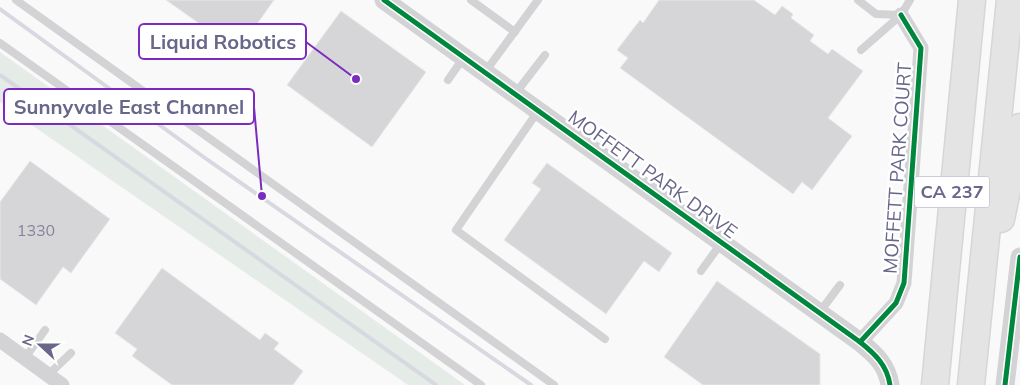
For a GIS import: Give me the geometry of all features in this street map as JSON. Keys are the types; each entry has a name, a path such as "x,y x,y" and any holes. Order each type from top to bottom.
{"highway":[{"path":"951,199 949,78 953,0"},
{"name":"CA 237","path":"934,385 972,0"},
{"name":"CA 237","path":"971,385 1010,0"},
{"path":"981,282 1004,209 1020,127"}],"street":[{"name":"MOFFETT PARK DRIVE","path":"384,0 860,342 879,358 887,370 890,385"},
{"name":"MOFFETT PARK COURT","path":"860,342 896,303 904,282 921,48 902,15"},
{"path":"1006,385 1020,257"},
{"path":"0,340 62,385"}],"lane":[{"path":"16,0 554,385"},
{"path":"471,0 515,32"},
{"path":"485,72 538,0"},
{"path":"858,0 876,14 902,15"},
{"path":"861,50 902,15 910,0"},
{"path":"0,43 481,385"},
{"path":"515,94 545,55"},
{"path":"448,80 464,57"},
{"path":"538,110 456,230 605,338"},
{"path":"701,271 722,242"},
{"path":"820,312 840,285"},
{"path":"25,358 45,330"},
{"path":"48,374 71,353"}],"shaded area":[{"path":"0,52 465,385 408,385 23,119 0,102"}],"building":[{"path":"166,0 274,0 238,51"},
{"path":"659,0 754,0 775,15 782,6 793,14 791,18 814,35 810,41 828,54 832,49 863,71 828,118 852,136 812,190 802,182 793,194 620,68 628,58 617,50 640,20 643,23"},
{"path":"341,11 426,72 372,147 287,85"},
{"path":"30,161 110,219 71,273 63,267 36,305 0,279 0,202"},
{"path":"547,163 672,253 659,272 644,261 606,314 504,240 541,189 532,183"},
{"path":"162,268 260,340 265,333 279,343 274,349 303,371 293,385 172,385 132,356 137,349 115,333"},
{"path":"717,281 820,354 820,385 703,385 664,357"}],"waterway":[{"path":"0,9 205,158 531,385"},
{"path":"0,75 436,385"}],"cycle path":[{"path":"384,0 860,342 880,360 890,385"},
{"path":"860,342 896,303 904,283 921,48 901,15"},
{"path":"1005,385 1020,257"}],"place":[{"name":"Liquid Robotics","path":"356,79"},
{"name":"Sunnyvale East Channel","path":"262,196"}]}
